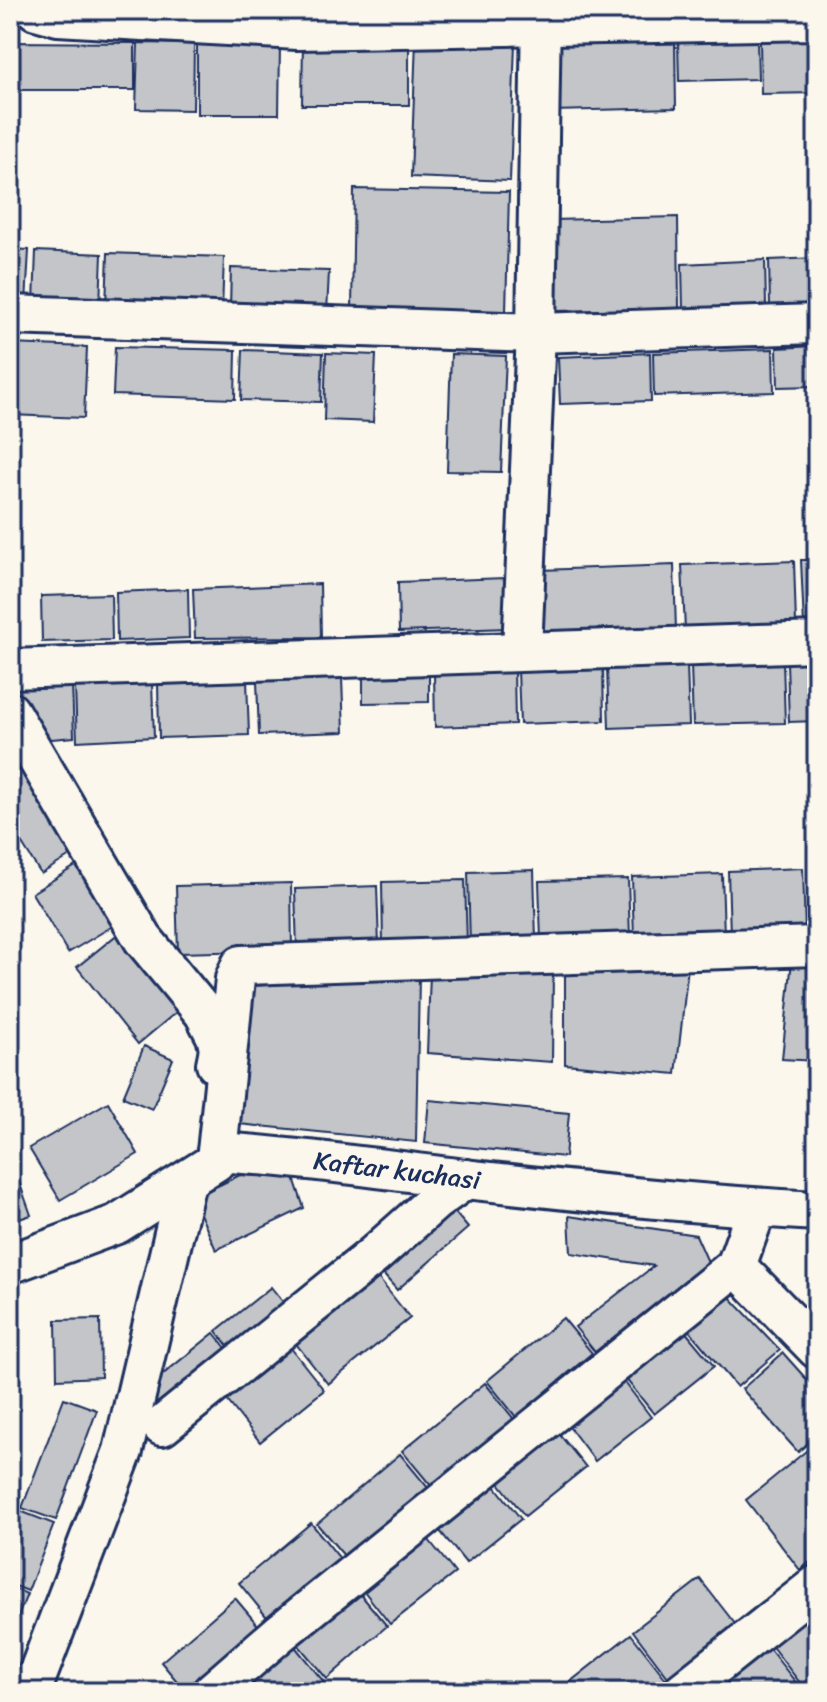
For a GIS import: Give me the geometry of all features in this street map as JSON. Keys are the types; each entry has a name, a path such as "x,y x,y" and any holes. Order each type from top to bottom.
{"street":[{"path":"36,10 58,16 297,30 541,17 817,20"},
{"path":"522,650 536,333 541,17"},
{"path":"10,315 536,333 817,324"},
{"path":"10,669 817,642"},
{"path":"10,712 143,939 204,1013 216,1036 219,1049 216,1064 200,1102 206,1165"},
{"path":"31,1692 123,1451 206,1165 235,979 241,965 817,946"},
{"name":"Kaftar kuchasi","path":"206,1165 290,1157 466,1179 757,1208 817,1211"},
{"path":"10,1264 117,1224 206,1165"},
{"path":"162,1426 373,1256 435,1201 466,1179"},
{"path":"212,1692 280,1633 736,1266 757,1208"},
{"path":"736,1266 817,1349"},
{"path":"682,1692 817,1585"}],"building":[{"path":"416,39 515,43 510,181 411,177"},
{"path":"817,39 817,93 761,94 760,40"},
{"path":"303,40 409,40 409,105 302,105"},
{"path":"757,40 758,79 679,81 678,42"},
{"path":"10,42 135,43 135,90 10,90"},
{"path":"551,42 675,42 676,108 551,111"},
{"path":"138,43 194,44 193,110 136,109"},
{"path":"197,44 280,44 279,114 197,114"},
{"path":"354,189 509,192 506,312 352,309"},
{"path":"678,217 679,309 553,311 552,220"},
{"path":"10,249 29,250 26,303 10,303"},
{"path":"36,251 102,254 100,305 34,303"},
{"path":"108,253 224,257 222,310 106,306"},
{"path":"817,258 817,304 770,306 769,260"},
{"path":"765,260 766,306 683,309 682,264"},
{"path":"231,268 329,271 327,313 230,310"},
{"path":"10,344 87,347 84,418 10,415"},
{"path":"817,346 817,386 778,387 777,348"},
{"path":"115,347 236,350 235,399 113,395"},
{"path":"773,349 774,392 654,396 653,353"},
{"path":"243,350 323,353 321,402 241,400"},
{"path":"326,353 376,355 373,422 324,420"},
{"path":"650,353 651,401 560,404 558,357"},
{"path":"451,354 506,356 501,472 447,471"},
{"path":"801,560 817,560 817,625 804,626"},
{"path":"794,561 796,625 685,630 682,565"},
{"path":"674,565 676,631 543,635 541,570"},
{"path":"505,578 507,628 399,632 398,582"},
{"path":"320,584 321,637 195,638 193,589"},
{"path":"188,589 189,638 117,641 116,592"},
{"path":"111,594 112,640 42,642 41,596"},
{"path":"817,661 817,721 789,722 787,662"},
{"path":"783,662 785,723 693,725 691,665"},
{"path":"687,665 689,725 609,728 607,668"},
{"path":"603,667 604,721 520,724 518,670"},
{"path":"514,669 515,724 435,727 434,672"},
{"path":"429,672 429,702 363,703 363,674"},
{"path":"342,678 344,732 259,735 257,681"},
{"path":"247,680 249,735 159,738 158,682"},
{"path":"152,683 154,737 77,741 75,686"},
{"path":"72,685 74,737 40,740 13,687"},
{"path":"10,747 75,853 41,874 10,825"},
{"path":"79,864 116,924 68,953 32,893"},
{"path":"803,868 805,933 730,935 728,871"},
{"path":"534,870 536,941 470,944 468,872"},
{"path":"722,874 724,936 634,938 632,877"},
{"path":"628,879 630,938 541,941 539,881"},
{"path":"465,880 467,944 383,946 382,882"},
{"path":"291,883 292,950 178,953 176,886"},
{"path":"811,885 817,885 817,930 812,930"},
{"path":"377,886 379,947 297,950 295,889"},
{"path":"119,933 180,1009 138,1044 77,967"},
{"path":"817,957 817,1061 782,1059 792,960"},
{"path":"688,967 676,1074 565,1064 565,970"},
{"path":"553,970 552,1062 427,1053 430,974"},
{"path":"419,976 416,1142 239,1124 250,986"},
{"path":"144,1046 173,1059 152,1109 123,1097"},
{"path":"429,1100 569,1113 565,1157 425,1143"},
{"path":"108,1102 138,1154 60,1200 29,1148"},
{"path":"16,1173 31,1215 10,1222 10,1175"},
{"path":"240,1175 294,1178 304,1208 216,1250 193,1198"},
{"path":"447,1203 468,1228 397,1290 376,1266"},
{"path":"569,1216 696,1235 708,1262 595,1352 575,1327 654,1266 571,1253"},
{"path":"371,1269 410,1318 328,1384 289,1335"},
{"path":"271,1287 291,1312 236,1356 216,1331"},
{"path":"727,1294 780,1350 737,1387 687,1328"},
{"path":"563,1318 592,1353 516,1417 487,1381"},
{"path":"100,1319 101,1377 57,1379 56,1320"},
{"path":"684,1330 714,1366 654,1414 625,1378"},
{"path":"214,1333 234,1358 160,1417 140,1393"},
{"path":"283,1338 324,1390 260,1442 219,1390"},
{"path":"783,1353 817,1391 817,1435 798,1452 742,1389"},
{"path":"623,1380 651,1417 595,1461 567,1424"},
{"path":"485,1383 514,1419 432,1487 402,1451"},
{"path":"64,1398 97,1410 56,1520 22,1508"},
{"path":"556,1430 586,1467 525,1516 495,1478"},
{"path":"817,1442 817,1556 800,1570 746,1500"},
{"path":"400,1454 429,1489 346,1558 317,1524"},
{"path":"491,1481 521,1519 466,1563 435,1525"},
{"path":"20,1511 54,1524 28,1591 10,1584 10,1537"},
{"path":"311,1523 342,1561 270,1621 239,1583"},
{"path":"425,1535 455,1573 390,1624 360,1586"},
{"path":"700,1579 739,1629 671,1681 633,1631"},
{"path":"10,1587 27,1594 10,1637"},
{"path":"356,1589 387,1626 327,1679 295,1641"},
{"path":"235,1598 262,1630 190,1692 186,1692 161,1662"},
{"path":"804,1618 817,1635 817,1677 804,1688 770,1644"},
{"path":"631,1634 669,1683 658,1692 578,1692 570,1682"},
{"path":"292,1643 324,1682 311,1692 234,1692"},
{"path":"767,1646 801,1689 798,1692 709,1692"}]}
